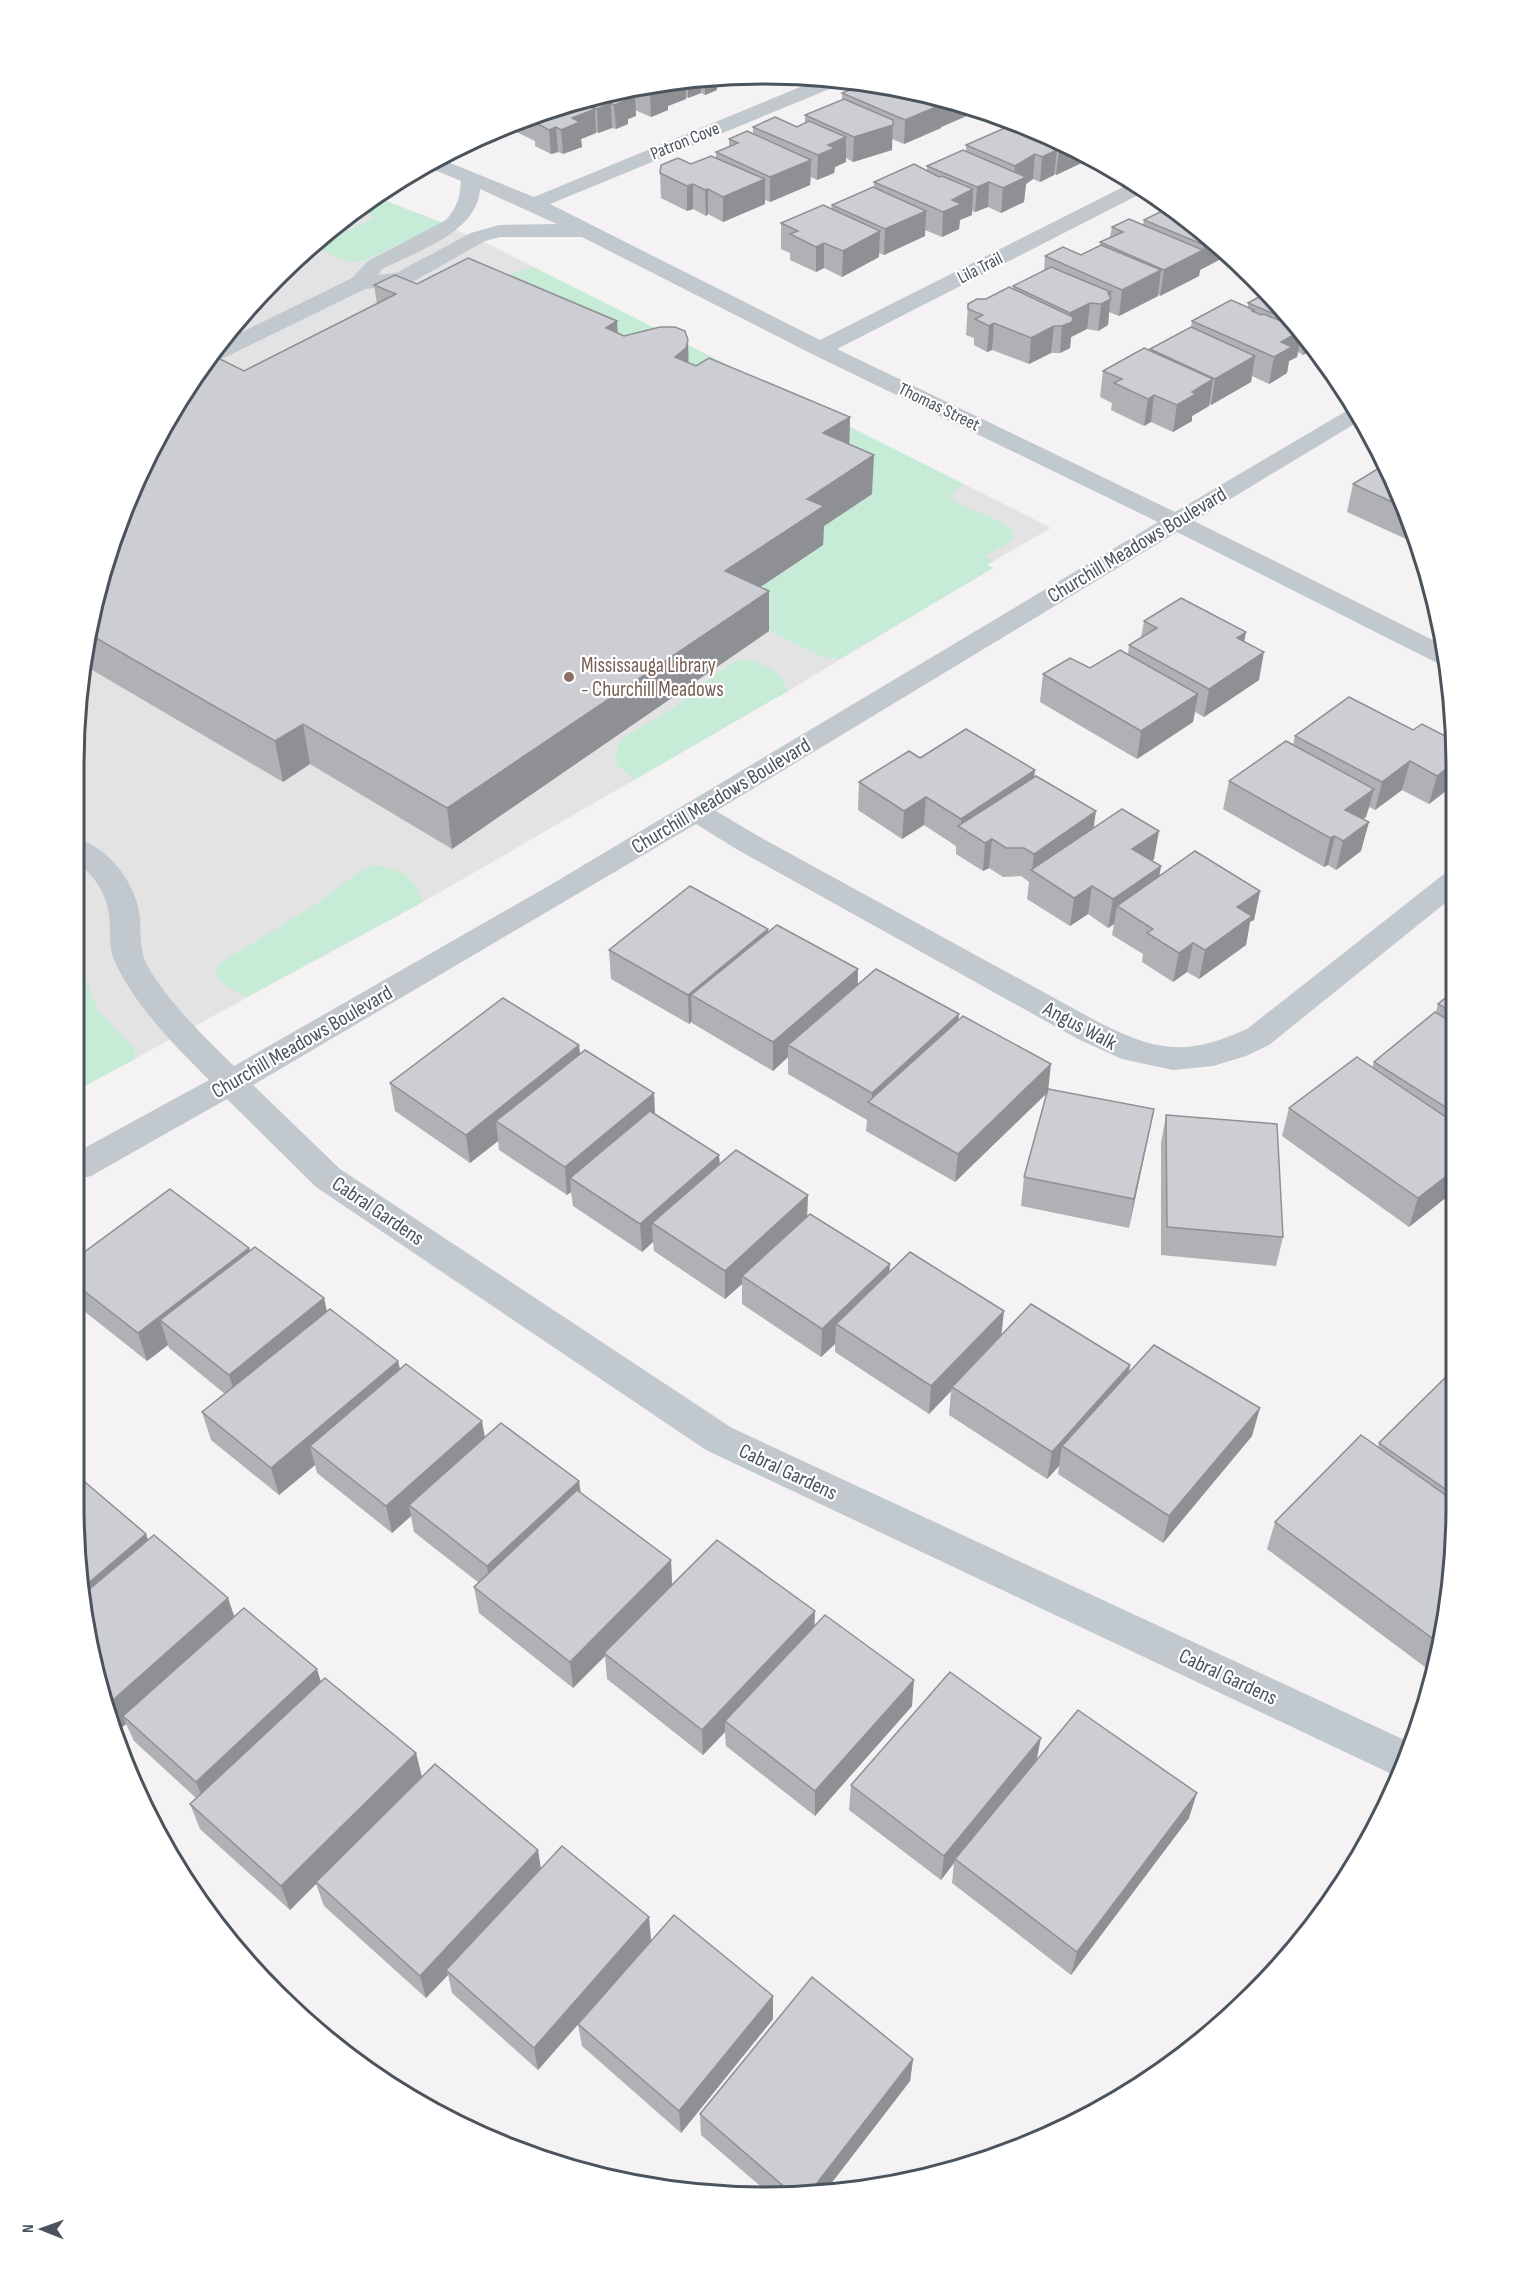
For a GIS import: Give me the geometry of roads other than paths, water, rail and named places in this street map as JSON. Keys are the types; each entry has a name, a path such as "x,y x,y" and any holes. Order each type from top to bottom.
{"street":[{"name":"Patron Cove","path":"534,204 820,86"},
{"name":"Thomas Street","path":"442,166 534,204 820,349 1176,522 1436,652"},
{"path":"360,283 375,265 453,224 464,213 470,196 471,177"},
{"name":"Lila Trail","path":"820,349 1131,191"},
{"path":"227,348 360,283 401,279 478,237 499,231 544,229 591,232"},
{"name":"Churchill Meadows Boulevard","path":"84,1165 232,1084 697,812 1350,417"},
{"name":"Angus Walk","path":"697,812 748,843 1089,1031 1134,1053 1158,1058 1204,1057 1238,1047 1258,1037 1446,887"},
{"name":"Cabral Gardens","path":"84,852 99,864 117,888 124,905 124,943 130,962 169,1020 328,1178 719,1439 1398,1757"}],"place":[{"name":"Mississauga Library - Churchill Meadows","path":"569,677"}]}
